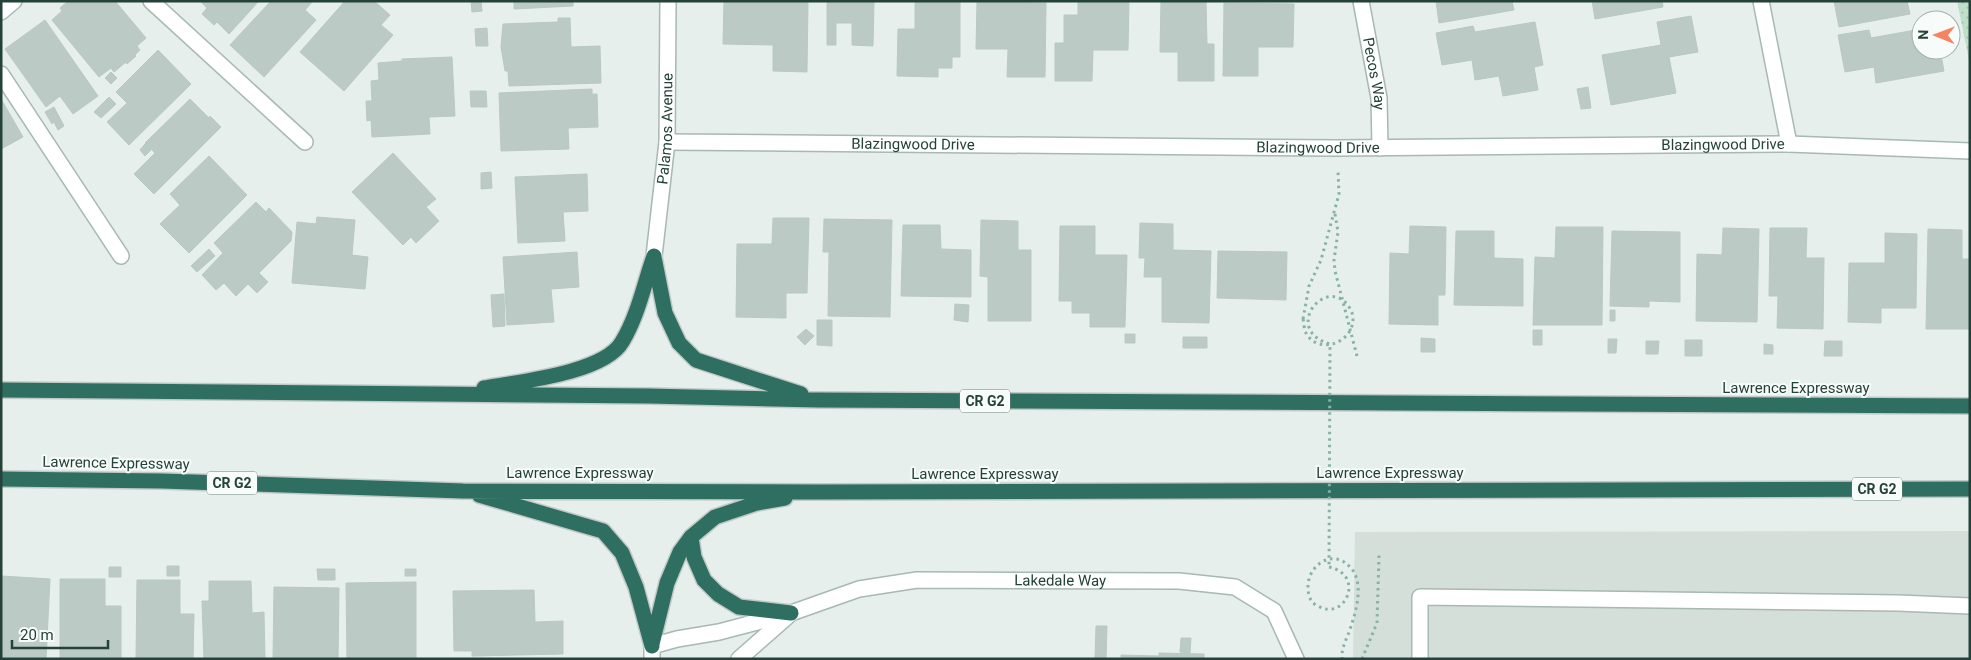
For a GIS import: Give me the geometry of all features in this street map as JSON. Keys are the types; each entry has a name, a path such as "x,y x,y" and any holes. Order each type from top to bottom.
{"highway":[{"path":"452,395 579,369 604,359 621,344 630,326 654,256"},
{"path":"654,256 665,313 679,343 696,360 818,400"},
{"name":"Lawrence Expressway","path":"1,390 818,400 1970,406"},
{"name":"Lawrence Expressway","path":"1,479 162,481 463,491 1970,489"},
{"path":"463,491 603,531 622,553 636,587 652,652"},
{"path":"652,652 667,583 680,552 691,537 714,517 757,503 819,492"},
{"path":"691,537 694,557 704,580 718,594 739,608 790,613"}],"street":[{"path":"1,12 14,1"},
{"path":"151,1 305,142"},
{"name":"Palamos Avenue","path":"654,256 667,142 668,1"},
{"name":"Pecos Way","path":"1361,1 1379,98 1380,148"},
{"path":"1761,1 1789,144"},
{"path":"1,74 121,256"},
{"name":"Blazingwood Drive","path":"667,142 1380,148 1789,144 1970,151"},
{"name":"Lakedale Way","path":"652,652 677,639 719,632 790,613 858,589 917,580 1179,581 1235,587 1274,611 1296,659"},
{"path":"1420,659 1420,597 1898,603 1970,606"},
{"name":"Lakedale Way","path":"740,659 790,613"}],"path":[{"path":"1339,194 1321,260 1309,286 1303,319 1305,331 1312,340 1323,345 1329,345 1335,344 1345,339 1351,329 1353,318 1350,307 1341,299 1330,296 1318,300 1310,309 1307,321 1311,332 1319,341 1330,344 1330,354 1330,451 1329,480 1329,528 1329,557 1329,567 1338,569 1344,574 1349,582 1350,591 1346,600 1340,606 1331,609 1322,609 1314,604 1309,597 1308,578 1313,569 1320,563 1325,561 1330,560 1340,561 1349,565 1355,573 1358,582 1354,615 1351,628 1344,641 1342,659"},
{"path":"1335,211 1338,232 1334,260 1335,271 1357,356"},
{"path":"1362,659 1377,623 1379,555"}],"shaded area":[{"path":"1970,531 1970,659 1353,659 1355,532"}],"green space":[{"path":"1957,1 1970,1 1970,65 1961,21 1961,10 1959,10"}],"building":[{"path":"68,1 115,1 146,38 137,46 140,50 136,56 114,72 111,68 99,77 52,20 62,11 60,8"},
{"path":"200,1 259,1 229,34 217,22 214,25 202,14 207,8"},
{"path":"271,1 313,1 305,10 316,20 264,77 230,45"},
{"path":"345,1 374,1 390,15 381,25 393,35 344,91 300,52"},
{"path":"471,1 481,1 482,11 472,12"},
{"path":"514,1 573,1 573,6 514,9"},
{"path":"724,1 808,1 807,72 773,71 773,45 723,44"},
{"path":"827,1 874,1 873,46 852,45 852,23 836,23 836,45 827,45"},
{"path":"915,1 960,1 960,57 952,57 952,68 938,68 938,77 897,76 898,29 915,29"},
{"path":"1078,1 1129,1 1128,50 1093,50 1092,81 1055,81 1055,43 1064,43 1064,15 1078,15"},
{"path":"1161,1 1206,1 1207,44 1214,44 1214,81 1178,81 1178,52 1160,52"},
{"path":"1436,1 1512,1 1514,10 1439,23"},
{"path":"1592,1 1662,1 1663,7 1595,19"},
{"path":"1834,1 1907,1 1910,14 1839,27"},
{"path":"977,2 1046,3 1045,77 1007,77 1008,49 976,49"},
{"path":"1224,3 1294,4 1293,47 1258,47 1258,76 1223,76"},
{"path":"1691,16 1698,52 1669,57 1676,93 1611,105 1602,55 1661,45 1657,22"},
{"path":"558,18 570,18 571,47 600,46 601,83 509,86 508,71 505,71 501,47 503,24 558,22"},
{"path":"45,20 98,96 73,114 60,96 46,107 5,49"},
{"path":"1535,22 1543,65 1534,67 1538,90 1503,96 1499,76 1475,80 1472,60 1442,65 1436,33 1473,26 1475,32"},
{"path":"487,28 488,46 476,46 475,29"},
{"path":"1869,30 1871,38 1911,31 1911,60 1942,60 1944,71 1876,83 1874,67 1845,72 1838,35"},
{"path":"158,50 191,84 129,145 107,122 127,103 116,92"},
{"path":"452,57 455,116 429,117 430,134 372,137 371,120 367,121 366,101 372,101 371,81 379,80 378,63 402,61 402,59"},
{"path":"111,72 117,78 111,84 105,78"},
{"path":"1588,87 1591,108 1581,109 1577,89"},
{"path":"592,89 592,94 597,94 598,127 568,128 569,149 501,151 499,93"},
{"path":"470,91 486,91 487,107 471,107"},
{"path":"109,97 116,104 101,118 94,112"},
{"path":"1,99 23,137 1,149"},
{"path":"190,99 221,127 154,194 134,174 155,153 145,143"},
{"path":"54,107 64,126 58,130 45,112"},
{"path":"145,144 151,150 145,156 140,150"},
{"path":"393,153 436,199 426,207 439,221 416,243 411,237 403,245 352,192"},
{"path":"209,156 247,195 189,253 160,224 180,205 170,194"},
{"path":"491,172 492,188 481,189 481,173"},
{"path":"587,174 588,211 563,212 565,241 518,243 515,177"},
{"path":"256,202 266,212 269,208 292,232 291,241 259,273 268,282 257,293 248,284 236,296 224,283 216,290 202,275 223,253 214,243"},
{"path":"317,217 355,220 352,255 368,257 365,289 292,283 297,222 316,224"},
{"path":"773,218 809,218 807,293 786,293 786,318 736,317 737,244 772,244"},
{"path":"824,219 892,220 890,317 828,316 829,252 823,252"},
{"path":"981,220 1018,221 1018,250 1031,250 1031,321 988,321 988,277 980,276"},
{"path":"1140,223 1173,224 1173,250 1211,251 1209,323 1162,322 1162,277 1144,277 1145,258 1139,258"},
{"path":"903,225 940,225 941,249 971,250 971,297 901,296"},
{"path":"1060,226 1095,226 1095,255 1127,255 1125,327 1090,327 1090,313 1072,313 1072,301 1059,301"},
{"path":"1410,226 1446,227 1445,295 1438,295 1438,325 1389,324 1390,253 1409,254"},
{"path":"1556,227 1603,227 1602,325 1533,325 1535,257 1555,258"},
{"path":"1723,228 1759,229 1757,322 1696,321 1697,254 1722,255"},
{"path":"1770,228 1807,228 1806,258 1824,258 1823,329 1777,328 1778,296 1769,296"},
{"path":"1928,229 1962,230 1962,259 1970,259 1970,329 1926,329"},
{"path":"1456,231 1494,231 1494,258 1523,259 1523,306 1454,305"},
{"path":"1612,231 1680,232 1680,302 1649,301 1649,307 1610,306"},
{"path":"1885,233 1917,234 1916,308 1881,308 1881,323 1848,322 1849,263 1885,263"},
{"path":"209,249 215,256 197,272 191,266"},
{"path":"1218,251 1287,252 1286,300 1217,298"},
{"path":"577,252 579,287 551,289 554,322 507,325 503,257"},
{"path":"504,294 505,326 493,327 491,295"},
{"path":"955,304 969,305 968,322 954,320"},
{"path":"1610,310 1615,310 1615,321 1610,321"},
{"path":"817,320 832,320 832,346 817,345"},
{"path":"806,329 814,336 805,345 797,337"},
{"path":"1533,330 1542,330 1542,345 1533,345"},
{"path":"1125,334 1135,334 1135,343 1125,343"},
{"path":"1183,337 1207,337 1207,348 1183,348"},
{"path":"1421,338 1435,339 1435,352 1421,352"},
{"path":"1608,339 1617,339 1616,353 1608,353"},
{"path":"1685,340 1702,340 1702,356 1685,356"},
{"path":"1646,341 1659,341 1658,354 1646,354"},
{"path":"1825,341 1842,341 1842,356 1824,356"},
{"path":"1764,344 1773,345 1773,354 1764,354"},
{"path":"167,566 179,566 179,576 167,576"},
{"path":"109,567 121,567 121,577 109,577"},
{"path":"317,569 335,569 335,580 318,580"},
{"path":"405,569 416,569 416,576 405,576"},
{"path":"1,576 50,579 46,659 1,659"},
{"path":"60,579 105,579 105,606 121,606 121,659 60,659"},
{"path":"137,580 180,580 180,614 194,614 193,659 136,659"},
{"path":"209,581 251,581 252,613 264,612 265,659 204,659 202,601 209,601"},
{"path":"416,582 416,659 347,659 346,583"},
{"path":"274,587 339,588 338,659 273,659"},
{"path":"534,590 535,622 563,621 563,654 472,656 472,651 454,651 453,591"},
{"path":"1096,626 1107,626 1106,659 1095,659"},
{"path":"1181,638 1191,638 1190,653 1180,652"},
{"path":"1159,653 1204,654 1204,659 1121,659 1121,655 1159,656"}]}
